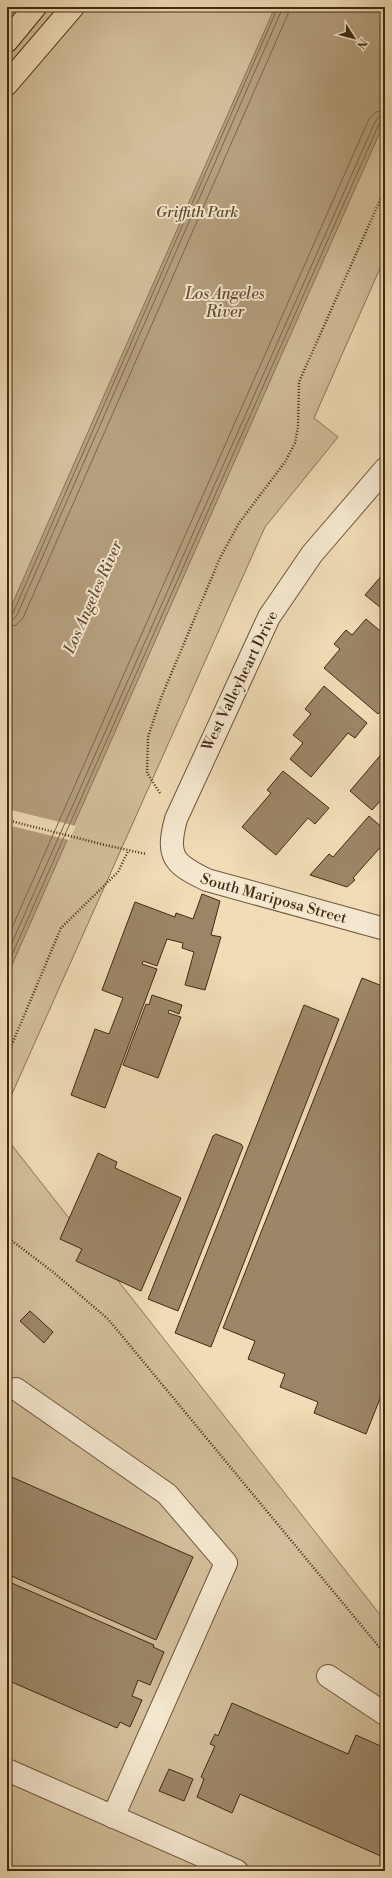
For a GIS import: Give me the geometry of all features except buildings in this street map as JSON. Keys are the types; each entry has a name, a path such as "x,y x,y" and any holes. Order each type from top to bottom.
{"highway":[{"path":"7,41 35,7"},
{"path":"7,84 73,7"}],"street":[{"name":"West Valleyheart Drive","path":"172,852 170,839 176,819 269,617 312,554 385,469"},
{"name":"South Mariposa Street","path":"172,852 186,870 207,880 385,929"},
{"path":"16,1389 167,1494 226,1563 113,1817"},
{"path":"328,1676 385,1714"},
{"path":"7,1770 236,1871"}],"path":[{"path":"176,819 147,773 148,737 164,691 220,558 239,523 285,462 295,443 298,427 299,382 385,189"},
{"path":"7,820 143,854 172,852"},
{"path":"7,1056 61,928 118,872 128,851"},
{"path":"7,1237 53,1272 108,1319 385,1654"}],"green space":[{"name":"Griffith Park","path":"7,7 385,7 385,257 314,418 338,437 265,527 7,1105"},
{"path":"7,1139 385,1621 385,1871 7,1871"}],"water":[{"name":"Los Angeles River","path":"275,7 385,7 385,121 7,976 7,616"}],"pier":[{"path":"7,809 76,826 69,840 7,825"}]}
